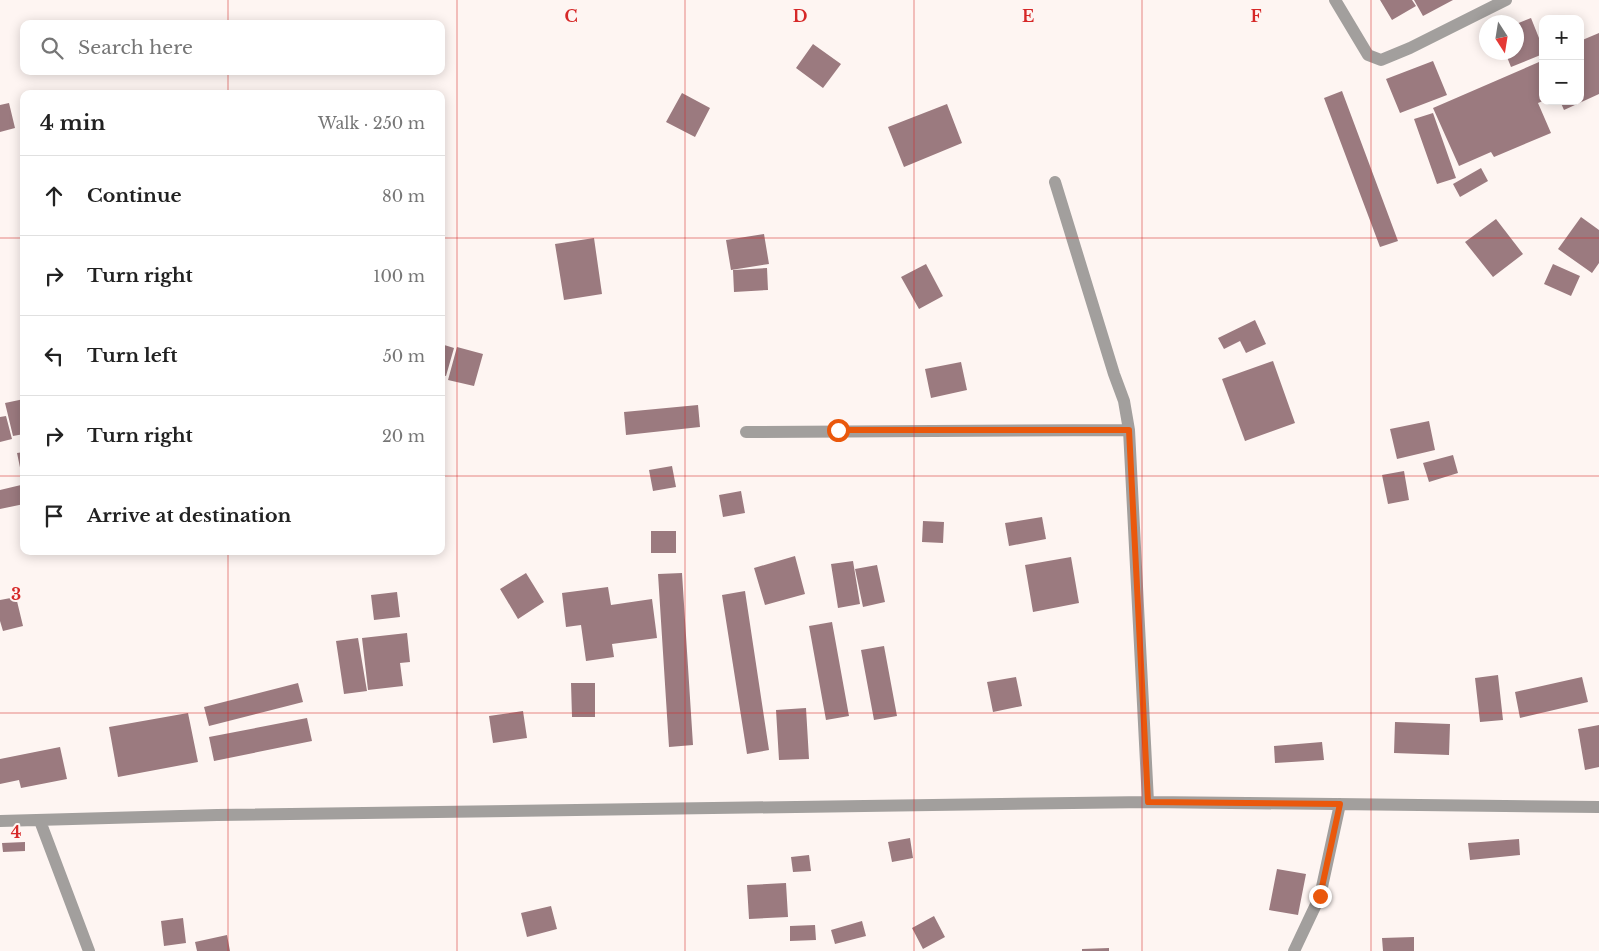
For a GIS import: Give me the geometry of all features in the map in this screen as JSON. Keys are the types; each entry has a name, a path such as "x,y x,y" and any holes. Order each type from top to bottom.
{"street":[{"path":"1335,0 1368,55 1381,60 1410,48 1506,0"},
{"path":"1055,182 1124,401 1129,430 1148,802"},
{"path":"746,432 1129,430"},
{"path":"0,821 217,815 1148,802 1599,807"},
{"path":"1294,951 1320,896 1340,804"},
{"path":"40,821 89,951"}],"building":[{"path":"1380,0 1412,0 1416,6 1392,20"},
{"path":"1414,0 1453,0 1423,16"},
{"path":"1531,18 1539,38 1539,56 1511,67 1508,60 1524,60 1524,21"},
{"path":"1599,33 1599,94 1584,101 1584,60 1584,39"},
{"path":"813,44 841,64 823,88 796,68"},
{"path":"1433,61 1447,95 1400,113 1386,79"},
{"path":"1539,62 1538,103 1551,133 1494,157 1491,152 1459,166 1433,108"},
{"path":"1342,91 1398,241 1380,247 1324,98"},
{"path":"682,93 710,108 695,137 666,122"},
{"path":"9,103 15,128 0,132 0,105"},
{"path":"947,104 962,143 904,167 888,127"},
{"path":"1562,105 1575,105 1564,110"},
{"path":"1433,113 1456,178 1437,184 1414,119"},
{"path":"1481,168 1488,181 1460,197 1453,184"},
{"path":"1581,217 1599,230 1599,263 1592,273 1558,249"},
{"path":"1496,219 1523,254 1493,277 1465,242"},
{"path":"764,234 769,264 731,270 726,240"},
{"path":"594,238 602,294 564,300 555,244"},
{"path":"926,264 943,296 919,309 901,277"},
{"path":"1553,264 1580,276 1571,296 1544,284"},
{"path":"767,268 768,290 734,292 733,270"},
{"path":"1255,320 1266,344 1246,353 1240,341 1224,349 1218,338"},
{"path":"445,345 454,348 445,376"},
{"path":"457,347 483,354 474,386 448,380"},
{"path":"1273,361 1295,423 1245,441 1222,379"},
{"path":"961,362 967,390 931,398 925,369"},
{"path":"20,400 20,435 13,436 5,403"},
{"path":"698,405 700,427 626,435 624,412"},
{"path":"6,416 12,439 0,442 0,417"},
{"path":"1429,421 1435,450 1397,459 1390,429"},
{"path":"17,453 20,453 20,468"},
{"path":"1453,455 1458,473 1429,482 1423,463"},
{"path":"672,466 676,487 653,491 649,470"},
{"path":"1404,471 1409,500 1388,504 1382,475"},
{"path":"20,485 20,505 0,509 0,490"},
{"path":"741,491 745,513 723,517 719,495"},
{"path":"1042,517 1046,539 1009,546 1005,523"},
{"path":"923,521 944,522 943,543 922,542"},
{"path":"651,531 676,531 676,553 651,553"},
{"path":"795,556 805,594 765,605 754,568"},
{"path":"1071,557 1079,603 1033,612 1025,565"},
{"path":"853,561 860,604 838,608 831,564"},
{"path":"877,565 885,602 863,607 855,569"},
{"path":"526,573 544,602 518,619 500,589"},
{"path":"682,573 693,745 669,747 658,574"},
{"path":"608,587 611,605 652,599 657,638 612,644 614,657 586,661 581,625 566,627 562,593"},
{"path":"745,591 769,750 747,754 722,595"},
{"path":"397,592 400,617 374,620 371,595"},
{"path":"16,597 23,626 3,631 0,621 0,600"},
{"path":"832,622 849,716 826,720 809,626"},
{"path":"407,633 410,662 400,663 403,686 368,690 362,638"},
{"path":"358,638 367,691 344,694 336,641"},
{"path":"884,646 897,716 874,720 861,650"},
{"path":"1498,675 1503,720 1480,722 1475,678"},
{"path":"1016,677 1022,706 993,712 987,682"},
{"path":"1582,677 1588,702 1520,718 1515,692"},
{"path":"298,683 303,702 209,726 204,707"},
{"path":"571,683 595,683 595,717 572,717"},
{"path":"806,708 809,759 779,760 776,710"},
{"path":"523,711 527,738 493,743 489,716"},
{"path":"188,713 198,762 118,777 109,727"},
{"path":"307,718 312,741 214,761 209,737"},
{"path":"1395,722 1450,724 1449,755 1394,753"},
{"path":"1599,725 1599,767 1585,770 1578,729"},
{"path":"1322,742 1324,760 1275,763 1274,746"},
{"path":"60,747 67,779 21,788 19,780 0,784 0,759"},
{"path":"910,838 913,858 892,862 888,842"},
{"path":"1519,839 1520,855 1470,860 1468,843"},
{"path":"25,842 25,851 3,852 2,843"},
{"path":"809,855 811,871 793,872 791,857"},
{"path":"1277,869 1306,874 1298,915 1269,910"},
{"path":"786,883 788,917 749,919 747,885"},
{"path":"551,906 557,929 527,937 521,913"},
{"path":"934,916 945,937 923,949 912,928"},
{"path":"183,918 186,943 164,946 161,921"},
{"path":"862,921 866,936 835,944 831,930"},
{"path":"815,925 816,940 790,941 790,926"},
{"path":"227,935 230,951 197,951 195,942"},
{"path":"1414,937 1414,951 1383,951 1382,938"},
{"path":"1109,948 1109,951 1082,951 1082,949"}],"route":[{"path":"838,430 1129,430 1148,802 1340,804 1320,896"}]}
